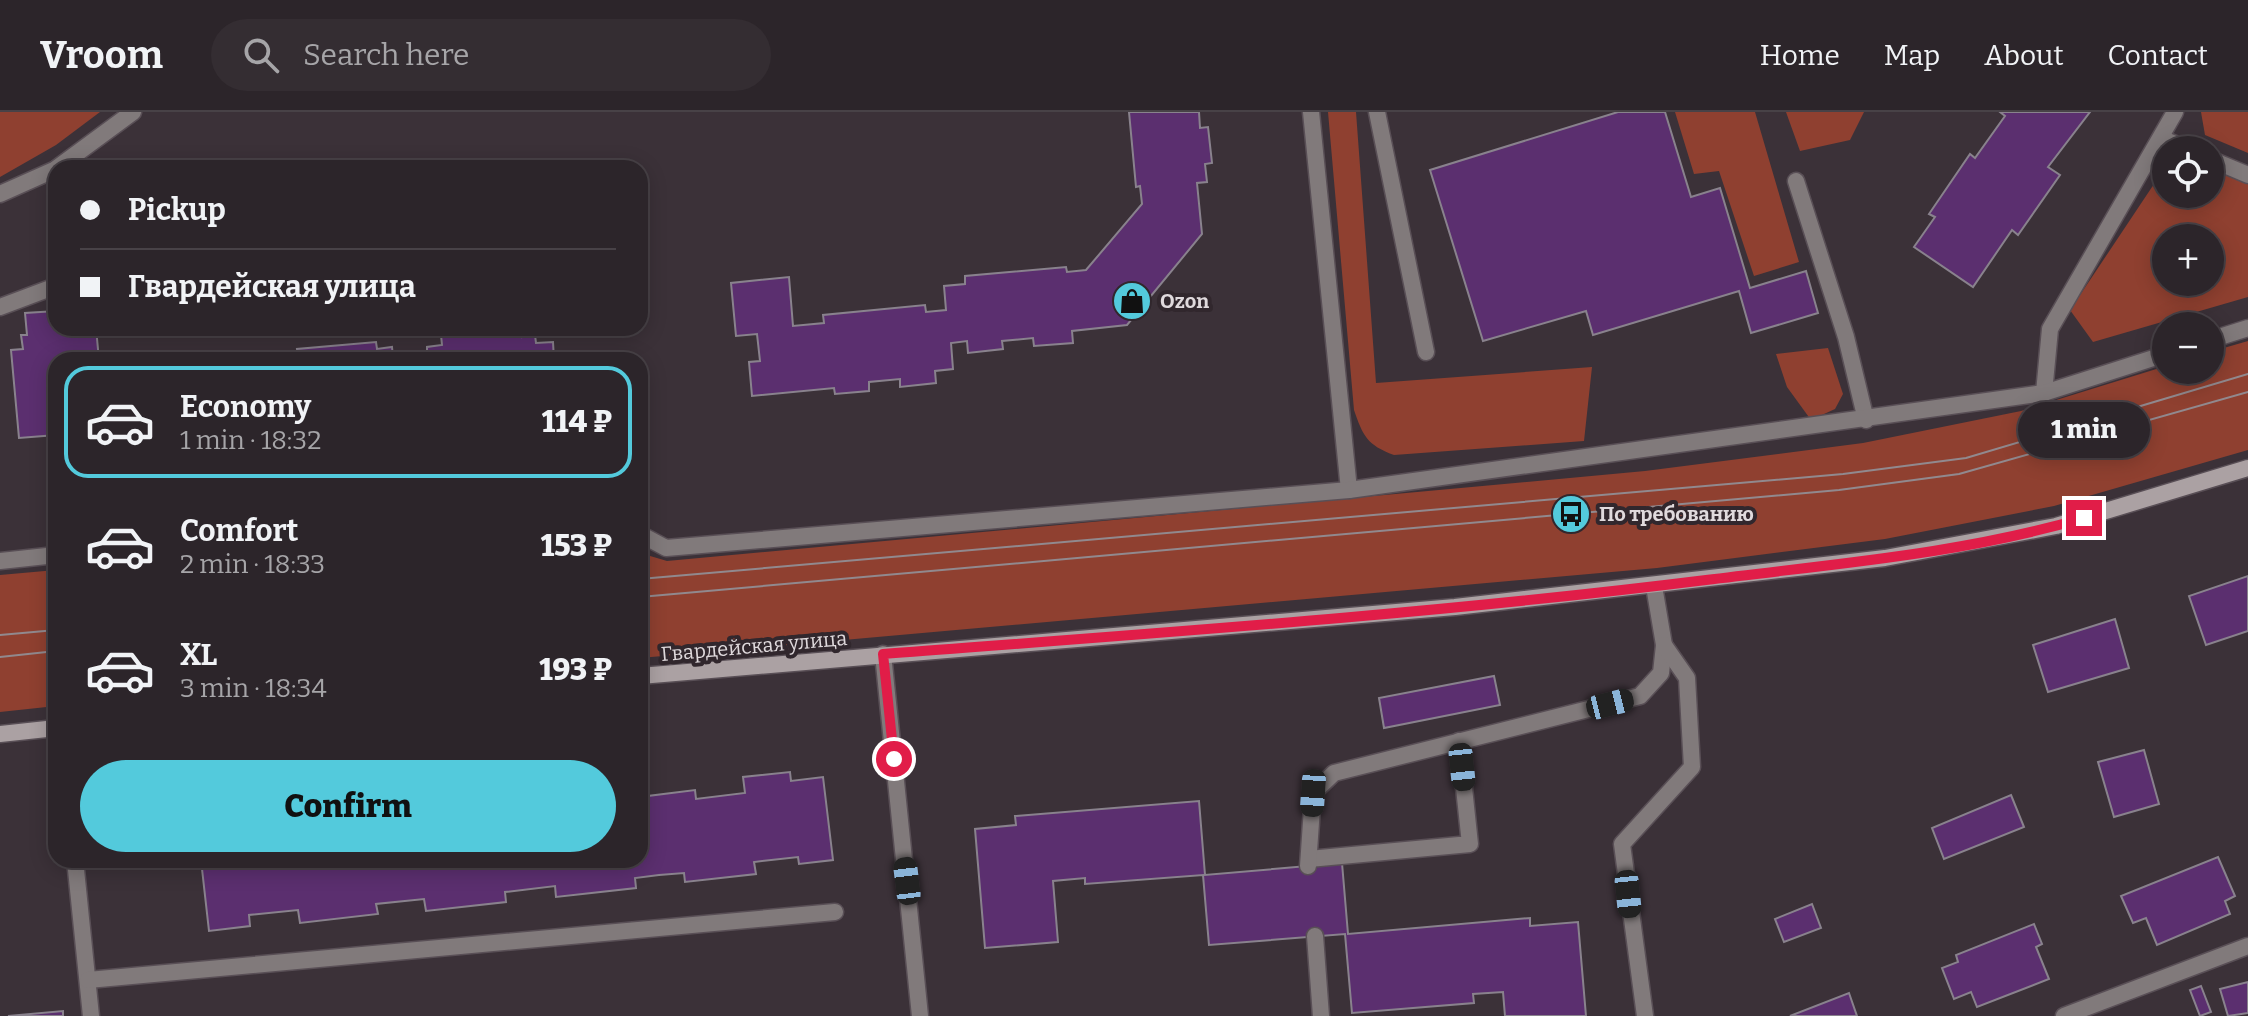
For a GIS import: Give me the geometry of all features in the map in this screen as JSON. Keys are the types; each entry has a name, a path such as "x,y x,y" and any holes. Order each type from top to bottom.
{"street":[{"path":"67,160 133,112"},
{"path":"1311,112 1349,490"},
{"path":"1377,112 1426,352"},
{"path":"2162,136 2175,112"},
{"path":"2044,393 2050,329 2152,153"},
{"path":"2224,165 2248,175"},
{"path":"0,194 48,172"},
{"path":"1796,181 1846,337 1866,420"},
{"path":"0,307 48,289"},
{"path":"2224,336 2248,328"},
{"path":"648,538 666,548 1349,490 2044,393 2152,358"},
{"name":"Гвардейская улица","path":"648,675 1455,607 1885,558 2056,526 2248,468"},
{"path":"0,561 48,556"},
{"path":"1459,741 1470,844 1308,862 1313,793 1334,773 1459,741 1640,696 1661,673 1664,645 1654,586"},
{"path":"1645,1016 1622,844 1692,767 1687,678 1664,645"},
{"path":"883,654 920,1016"},
{"path":"0,734 48,729"},
{"path":"76,868 91,1016"},
{"path":"88,980 835,912"},
{"path":"1315,936 1321,1016"},
{"path":"2064,1016 2248,946"}],"shaded area":[{"path":"0,112 100,112 56,145 0,177"},
{"path":"1328,112 1356,112 1376,383 1592,367 1584,441 1394,455 1367,438 1354,410"},
{"path":"1675,112 1755,112 1799,262 1754,276 1719,171 1694,174"},
{"path":"1786,112 1864,112 1850,140 1800,151"},
{"path":"2201,112 2248,112 2248,153 2224,143 2224,136 2205,135"},
{"path":"2224,173 2248,184 2248,297 2196,312 2152,312 2152,325 2093,342 2070,310 2152,187 2152,208 2224,208"},
{"path":"2248,341 2248,450 2054,506 1885,539 1657,568 648,657 648,555 667,561 1645,471 1863,443 2021,411 2152,370 2152,384 2224,384 2224,348"},
{"path":"1828,348 1843,394 1835,409 1811,420 1787,387 1776,354"},
{"path":"48,571 48,707 0,712 0,575"}],"building":[{"path":"1129,112 1199,112 1200,128 1208,127 1212,163 1205,164 1207,182 1197,183 1202,234 1127,325 1072,331 1073,343 1034,346 1033,338 1002,341 1003,349 968,353 967,341 951,343 953,369 935,371 936,383 900,387 900,379 869,382 869,391 835,394 834,388 752,396 749,362 760,361 757,334 736,336 731,283 789,277 793,326 824,323 823,315 925,305 926,312 946,310 944,286 965,284 965,276 1066,267 1067,272 1086,270 1142,204 1140,186 1136,187"},
{"path":"1618,112 1665,112 1691,197 1720,188 1750,288 1806,271 1818,313 1751,333 1739,291 1593,335 1586,311 1483,341 1430,170"},
{"path":"2000,112 2090,112 2048,167 2060,175 2018,235 2012,230 1973,287 1914,247 1935,217 1929,214 1970,154 1975,158 2005,116"},
{"path":"48,312 48,336 97,336 98,352 48,352 48,436 19,438 11,350 23,349 21,335 27,335 25,313"},
{"path":"441,336 535,336 536,343 553,342 554,352 427,352 427,347 442,345"},
{"path":"376,342 377,349 392,347 392,352 297,352 297,349"},
{"path":"2248,576 2248,631 2206,645 2189,596"},
{"path":"2115,619 2129,668 2048,692 2033,645"},
{"path":"1494,676 1500,705 1384,728 1379,698"},
{"path":"2144,750 2159,804 2114,817 2098,762"},
{"path":"790,772 791,781 823,777 833,860 799,864 798,857 754,862 756,874 685,882 684,873 659,875 635,878 636,888 556,897 555,886 505,892 506,902 426,911 424,899 376,904 378,914 300,923 298,910 249,915 250,926 209,931 202,868 648,868 648,796 695,790 696,799 745,793 743,777"},
{"path":"2011,795 2024,827 1944,859 1932,828"},
{"path":"1199,801 1205,875 1342,863 1348,934 1530,918 1530,926 1578,922 1586,1016 1505,1016 1503,992 1473,994 1474,1003 1352,1013 1345,934 1209,945 1203,875 1085,884 1085,878 1053,881 1058,942 985,948 975,829 1016,825 1015,816"},
{"path":"2218,857 2235,896 2225,901 2230,914 2157,945 2146,918 2133,923 2121,896"},
{"path":"1812,904 1821,928 1784,942 1775,919"},
{"path":"2034,924 2042,944 2036,947 2049,979 1977,1007 1971,992 1954,999 1942,968 1958,962 1956,955"},
{"path":"2248,982 2248,1013 2228,1016 2220,989"},
{"path":"2201,986 2211,1012 2200,1016 2190,990"},
{"path":"1849,993 1857,1016 1790,1016"},
{"path":"63,1011 63,1016 8,1016"}],"tram line":[{"path":"648,578 1843,474 1966,458 2248,374"},
{"path":"648,596 1839,490 1959,474 2248,392"},
{"path":"0,635 48,631"},
{"path":"0,657 48,652"}],"place":[{"name":"Ozon","path":"1132,301"},
{"name":"По требованию","path":"1571,514"}],"route":[{"path":"894,759 883,654 1455,607 1654,586 1885,558 2084,518"}]}
